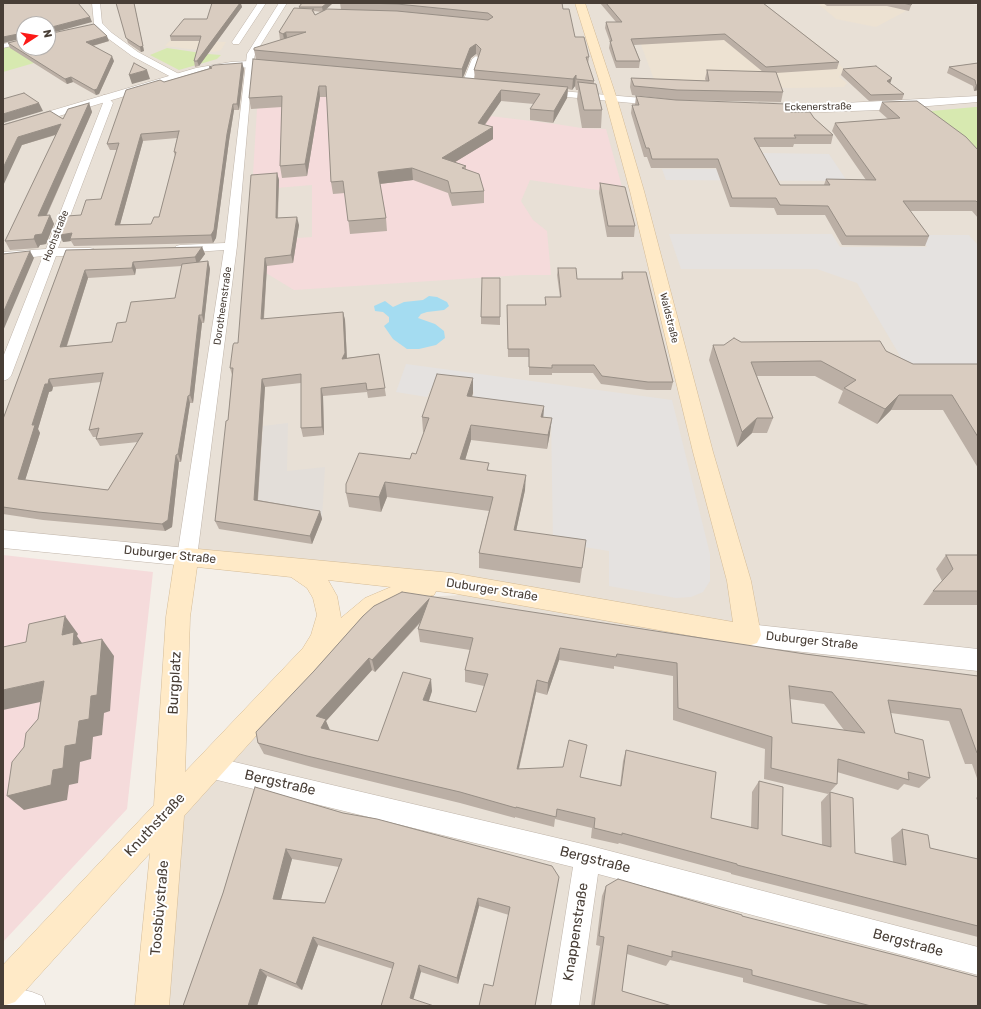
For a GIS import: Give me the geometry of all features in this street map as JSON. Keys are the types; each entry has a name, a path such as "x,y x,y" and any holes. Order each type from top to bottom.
{"main road":[{"name":"Waldstraße","path":"580,3 611,99 637,191 697,430 739,581 748,635"},
{"name":"Duburger Straße","path":"187,557 452,583 748,635"},
{"name":"Burgplatz","path":"169,811 178,617 187,557"},
{"name":"Knuthstraße","path":"297,568 315,581 325,596 330,615 323,638 308,660"},
{"name":"Knuthstraße","path":"3,990 308,660 374,604 405,591 452,583"},
{"name":"Toosbüystraße","path":"152,1006 169,811"}],"street":[{"path":"96,3 98,24 135,54 176,76"},
{"path":"236,42 270,11 283,3"},
{"path":"250,59 270,11"},
{"path":"87,27 98,24"},
{"path":"3,46 16,43"},
{"path":"3,129 176,76 250,59 296,67"},
{"name":"Dorotheenstraße","path":"187,557 231,246 250,59"},
{"path":"452,83 471,85 476,59"},
{"path":"529,91 675,104"},
{"name":"Hochstraße","path":"3,376 108,103 104,98"},
{"name":"Eckenerstraße","path":"748,106 825,108 978,99"},
{"path":"169,250 231,246"},
{"path":"3,256 50,252 105,251"},
{"name":"Duburger Straße","path":"3,539 187,557"},
{"name":"Duburger Straße","path":"748,635 978,660"},
{"name":"Bergstraße","path":"209,767 588,858 978,961"},
{"name":"Knappenstraße","path":"565,1006 588,858"},
{"path":"3,999 32,1006"}],"shaded area":[{"path":"3,3 962,3 978,5 978,60 976,62 978,63 978,1006 158,1006 176,817 366,621 406,598 461,595 457,578 3,533"},
{"path":"817,3 911,4 902,9 906,11 876,27 836,19"},
{"path":"777,19 791,24 821,47 845,70 839,77 847,83 844,87 790,88 655,82 634,26"},
{"path":"183,27 196,41 226,42 221,50 214,52 165,46"},
{"path":"325,96 581,128 606,129 624,194 530,180 521,201 533,220 547,231 551,275 522,275 294,290 266,273 244,275 297,238 312,237 312,185 252,190 257,109 282,99"},
{"path":"760,153 829,154 847,181 666,180 662,169 768,169"},
{"path":"669,234 832,234 840,247 927,247 919,235 969,235 978,245 978,366 906,366 857,283 817,269 681,269"},
{"path":"406,364 672,400 710,554 710,581 703,592 691,597 676,598 609,586 609,551 553,542 551,417 470,407 474,392 432,387 427,397 396,392"},
{"path":"288,423 287,471 325,467 322,519 257,508 263,426"},
{"path":"3,555 153,572 127,809 3,942"}],"green space":[{"path":"16,45 16,56 27,56 34,63 3,72 3,48"},
{"path":"167,48 221,55 217,59 179,70 150,55"},
{"path":"975,107 978,107 978,154 921,112"}],"water":[{"path":"429,296 437,297 447,302 449,306 444,310 421,314 418,318 435,324 444,331 445,338 436,345 419,349 407,349 393,339 384,326 389,322 389,317 383,312 375,311 374,306 385,301 393,307 404,302 423,300"}],"building":[{"path":"3,3 78,3 90,17 56,26 56,16 16,16 16,34 3,37"},
{"path":"116,3 134,3 143,46 140,47 126,38"},
{"path":"212,3 240,3 197,61 194,61 201,36 170,36 184,19 207,19"},
{"path":"302,3 327,3 322,7 299,7"},
{"path":"364,3 562,3 563,9 569,9 575,37 584,37 589,57 586,57 594,81 576,79 576,75 573,79 474,70 481,49 476,44 470,48 462,69 254,50 254,48 306,32 286,32 283,34 279,32 294,8 314,9 312,10 315,15 327,9 397,11 488,20 493,17 488,13 397,4"},
{"path":"606,3 763,3 839,62 766,67 725,34 631,39 640,61 616,61 606,22 622,22"},
{"path":"94,24 107,36 86,42 112,56 97,89 94,90 71,77 65,79 29,56 56,56 56,32"},
{"path":"16,41 16,48 8,43"},
{"path":"253,59 568,87 554,111 530,109 540,94 501,90 478,123 493,127 442,158 466,166 462,168 479,174 484,191 451,193 448,181 412,168 378,172 386,218 348,221 343,181 331,182 326,86 319,86 305,164 280,166 282,96 249,98"},
{"path":"134,63 147,70 129,75"},
{"path":"242,63 237,104 233,104 227,134 214,230 211,235 70,239 72,233 60,235 67,216 81,215 86,200 101,199 119,143 107,144 126,90 160,80 164,82 212,68 209,67 215,65","holes":["179,131 174,152 176,152 159,217 154,217 151,224 115,225 141,134"]},
{"path":"978,63 978,85 976,85 975,80 949,67"},
{"path":"876,66 892,78 887,81 904,94 871,95 843,69"},
{"path":"707,70 776,72 783,92 677,90 634,86 631,78 709,81"},
{"path":"578,82 596,84 602,110 584,110"},
{"path":"24,93 39,103 3,114 3,99"},
{"path":"636,96 676,100 787,104 790,112 810,112 814,118 833,135 794,135 796,138 754,138 780,185 830,185 826,179 876,180 835,123 900,118 882,102 917,101 966,137 978,150 978,203 976,201 903,201 929,236 846,236 828,206 780,205 776,198 732,198 718,159 652,159 649,148 646,148 632,105 639,105"},
{"path":"89,103 38,216 50,215 42,234 35,235 34,239 5,241 61,124 18,137 3,168 3,125 50,111 63,119 68,109"},
{"path":"277,173 276,218 297,217 291,255 265,258 261,319 343,312 345,353 342,359 379,354 385,388 367,390 366,383 321,388 322,427 301,428 301,374 262,379 254,500 320,511 310,536 215,521 226,421 228,420 233,368 230,368 233,345 234,343 238,343 251,175"},
{"path":"600,183 625,187 635,226 608,226"},
{"path":"202,247 195,257 133,262 132,268 85,270 60,347 112,342 117,323 126,322 131,302 175,298 182,264 208,261 202,315 199,315 190,395 188,396 178,454 176,455 168,520 162,524 38,512 3,507 3,419 66,250","holes":["103,373 89,430 99,428 96,439 143,433 108,490 18,479 35,425 32,425 45,384 48,384 49,379"]},
{"path":"30,251 3,313 3,254"},
{"path":"558,268 576,268 577,279 623,279 622,272 646,272 673,382 648,382 602,376 594,365 552,365 552,368 529,367 529,349 508,349 507,305 546,305 545,297 561,297"},
{"path":"482,278 500,278 500,317 481,317"},
{"path":"734,338 741,342 880,341 886,351 913,364 978,364 978,437 952,395 899,395 885,409 844,388 856,380 821,361 751,362 773,418 757,418 742,432 713,345 724,345"},
{"path":"437,374 473,378 467,396 544,406 541,417 552,418 548,435 471,425 460,459 489,463 487,470 526,475 514,530 586,540 582,568 479,553 493,497 385,482 379,497 346,493 346,484 359,453 410,459 412,453 416,454 429,418 422,417"},
{"path":"946,555 978,555 978,591 933,591 953,569"},
{"path":"402,592 805,654 978,676 978,753 961,709 888,700 895,733 923,740 930,778 908,772 909,780 838,759 837,784 771,768 772,737 678,708 677,663 617,654 616,657 560,648 548,683 537,680 517,769 563,767 569,740 587,745 580,777 621,786 626,750 716,772 711,818 758,829 759,781 783,787 782,835 831,847 830,792 853,798 855,853 906,865 902,829 928,835 930,848 978,859 978,926 737,865 622,833 622,835 594,828 595,818 557,809 556,817 258,743 256,732 374,606","holes":["429,599 418,629 473,638 465,670 488,674 476,712 423,700 431,679 403,672 378,741 321,728 326,719 316,716 369,658 372,660","789,686 832,692 865,733 792,723"]},
{"path":"65,616 62,635 74,632 73,645 102,639 97,695 91,696 89,719 79,721 76,744 65,746 63,768 53,770 51,785 7,796 12,762 24,747 26,733 38,719 44,681 3,690 3,647 26,642 29,624"},
{"path":"255,787 343,813 377,819 552,866 559,877 535,1006 479,1006 484,984 493,986 510,907 478,898 457,978 419,965 410,998 434,1006 381,1006 394,963 313,937 296,984 260,969 248,1006 183,1006 223,893","holes":["286,849 342,859 325,903 273,899"]},
{"path":"618,879 742,916 978,977 978,1006 871,1006 752,975 752,970 672,951 672,957 628,945 622,991 672,1006 594,1006 604,937 599,936 606,886"}]}
